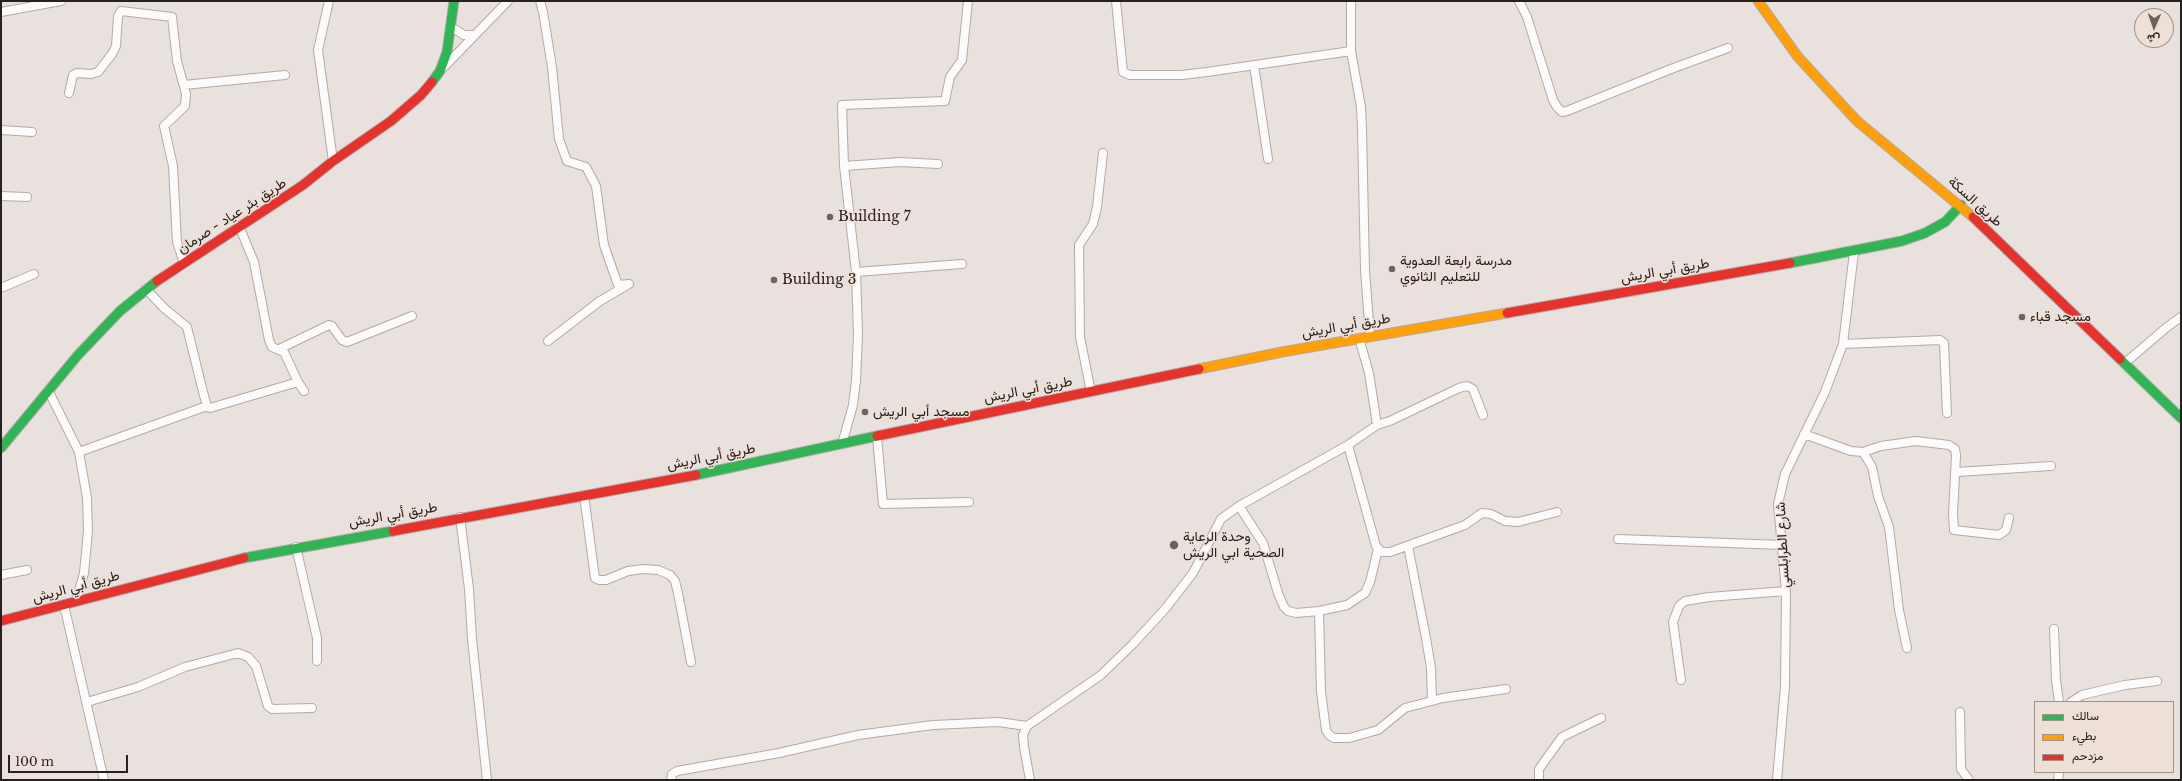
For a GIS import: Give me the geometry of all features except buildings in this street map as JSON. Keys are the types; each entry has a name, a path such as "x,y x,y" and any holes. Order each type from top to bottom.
{"main road":[{"name":"طريق بئر عياد - صرمان","path":"2,445 95,337 146,289 239,226 304,185 334,161 391,121 421,95 440,72 447,52 454,1"},
{"name":"طريق السكة","path":"1758,1 1798,57 1857,120 1904,161 1961,205 2181,418"},
{"name":"طريق أبي الريش","path":"1,621 238,559 296,547 696,475 975,415 1359,338 1854,252 1902,241 1925,233 1945,222 1961,205"}],"street":[{"path":"1,11 61,1"},
{"path":"329,1 318,50 334,161"},
{"path":"440,72 508,1"},
{"path":"540,1 552,67 559,139 566,161 586,167 596,186 604,245 618,285 629,284 600,301 548,341"},
{"path":"842,444 853,405 856,381 858,334 856,272 844,166 842,105 944,101 950,77 962,60 968,1"},
{"path":"1116,1 1123,72 1130,75 1182,75 1351,51"},
{"path":"1351,1 1351,51 1362,121 1365,270 1370,336"},
{"path":"1519,1 1527,17 1553,100 1562,112 1567,112 1678,66 1728,48"},
{"path":"69,93 73,75 76,73 91,74 98,72 112,54 116,46 118,16 121,10 172,17 177,61 186,94 185,106 164,126 173,166 177,242 184,263"},
{"path":"451,27 464,35 475,35"},
{"path":"1254,65 1268,159"},
{"path":"184,85 285,75"},
{"path":"1,130 32,132"},
{"path":"1091,392 1080,337 1079,245 1093,224 1097,207 1103,153"},
{"path":"844,166 900,162 938,164"},
{"path":"1,196 27,197"},
{"path":"239,226 254,262 269,340 272,347 284,352 298,382 304,391"},
{"name":"شارع الطرابلسي","path":"1777,780 1785,686 1786,592 1783,545 1778,504 1785,474 1825,392 1843,344 1854,252"},
{"path":"856,272 962,264"},
{"path":"1,288 34,274"},
{"path":"146,289 164,308 187,327 207,406"},
{"path":"279,349 329,325 332,326 342,340 347,342 412,316"},
{"path":"2125,363 2167,326 2181,317"},
{"path":"1359,338 1369,373 1377,425"},
{"path":"1843,344 1940,340 1944,342 1947,413"},
{"path":"79,452 207,406 215,407 298,382"},
{"path":"1030,780 1024,741 1027,726 1101,675 1133,644 1165,609 1193,573 1221,519 1238,506 1348,445 1377,425 1390,421 1459,388 1467,386 1473,389 1483,415"},
{"path":"48,390 79,452 88,511 84,573 76,601"},
{"path":"1804,434 1850,451 1863,452 1881,446 1916,441 1950,445 1955,450 1957,472 1953,514 1954,530 1999,535 2006,530 2009,518"},
{"path":"877,437 883,504 969,502"},
{"path":"1238,506 1263,543 1284,607 1288,611 1296,613 1319,611 1347,605 1365,593 1370,582 1378,550 1348,445"},
{"path":"1863,452 1876,479 1878,496 1889,528 1899,610 1907,648"},
{"path":"1957,472 2051,466"},
{"path":"584,495 595,578 599,580 606,580 628,571 643,569 658,570 670,575 675,582 678,593 691,662"},
{"path":"1378,550 1390,552 1408,546 1465,525 1482,513 1491,514 1505,521 1518,522 1557,512"},
{"path":"460,517 471,610 472,639 487,780"},
{"path":"1618,539 1783,545"},
{"path":"1408,546 1431,668 1432,701"},
{"path":"296,547 318,638 317,661"},
{"path":"1,575 27,570"},
{"path":"1680,680 1673,622 1679,606 1685,601 1709,597 1786,592"},
{"path":"64,605 104,780"},
{"path":"1319,611 1321,692 1326,730 1329,735 1334,738 1341,738 1378,730 1406,708 1432,701 1506,689"},
{"path":"2054,629 2056,680 2060,701"},
{"path":"87,702 138,687 185,667 238,653 248,657 256,666 268,706 272,709 312,708"},
{"path":"2073,701 2082,695 2124,685 2157,681"},
{"path":"1960,712 1961,769 1969,780"},
{"path":"1539,780 1539,769 1562,737 1601,718"},
{"path":"671,780 672,774 677,771 779,753 858,735 933,725 998,722 1027,726"}],"traffic: fast":[{"path":"432,82 440,71 447,52 454,1"},
{"path":"1790,263 1902,241 1925,233 1945,222 1961,205"},
{"path":"1,448 78,355 120,311 157,281"},
{"path":"2120,359 2181,418"},
{"path":"696,475 877,436"},
{"path":"244,558 393,531"}],"traffic: slow":[{"path":"1758,1 1798,57 1857,121 1973,217"},
{"path":"1199,369 1282,352 1507,313"}],"traffic: jam":[{"path":"157,281 303,185 333,161 391,121 421,95 432,82"},
{"path":"1973,217 2120,359"},
{"path":"1507,313 1790,263"},
{"path":"877,436 1199,369"},
{"path":"393,531 696,475"},
{"path":"1,621 244,558"}],"place":[{"name":"Building 7","path":"830,217"},
{"name":"مدرسة رابعة العدوية للتعليم الثانوي","path":"1392,269"},
{"name":"Building 3","path":"774,280"},
{"name":"مسجد قباء","path":"2022,317"},
{"name":"مسجد أبي الريش","path":"865,412"},
{"name":"وحدة الرعاية الصحية ابي الريش","path":"1174,545"}]}
